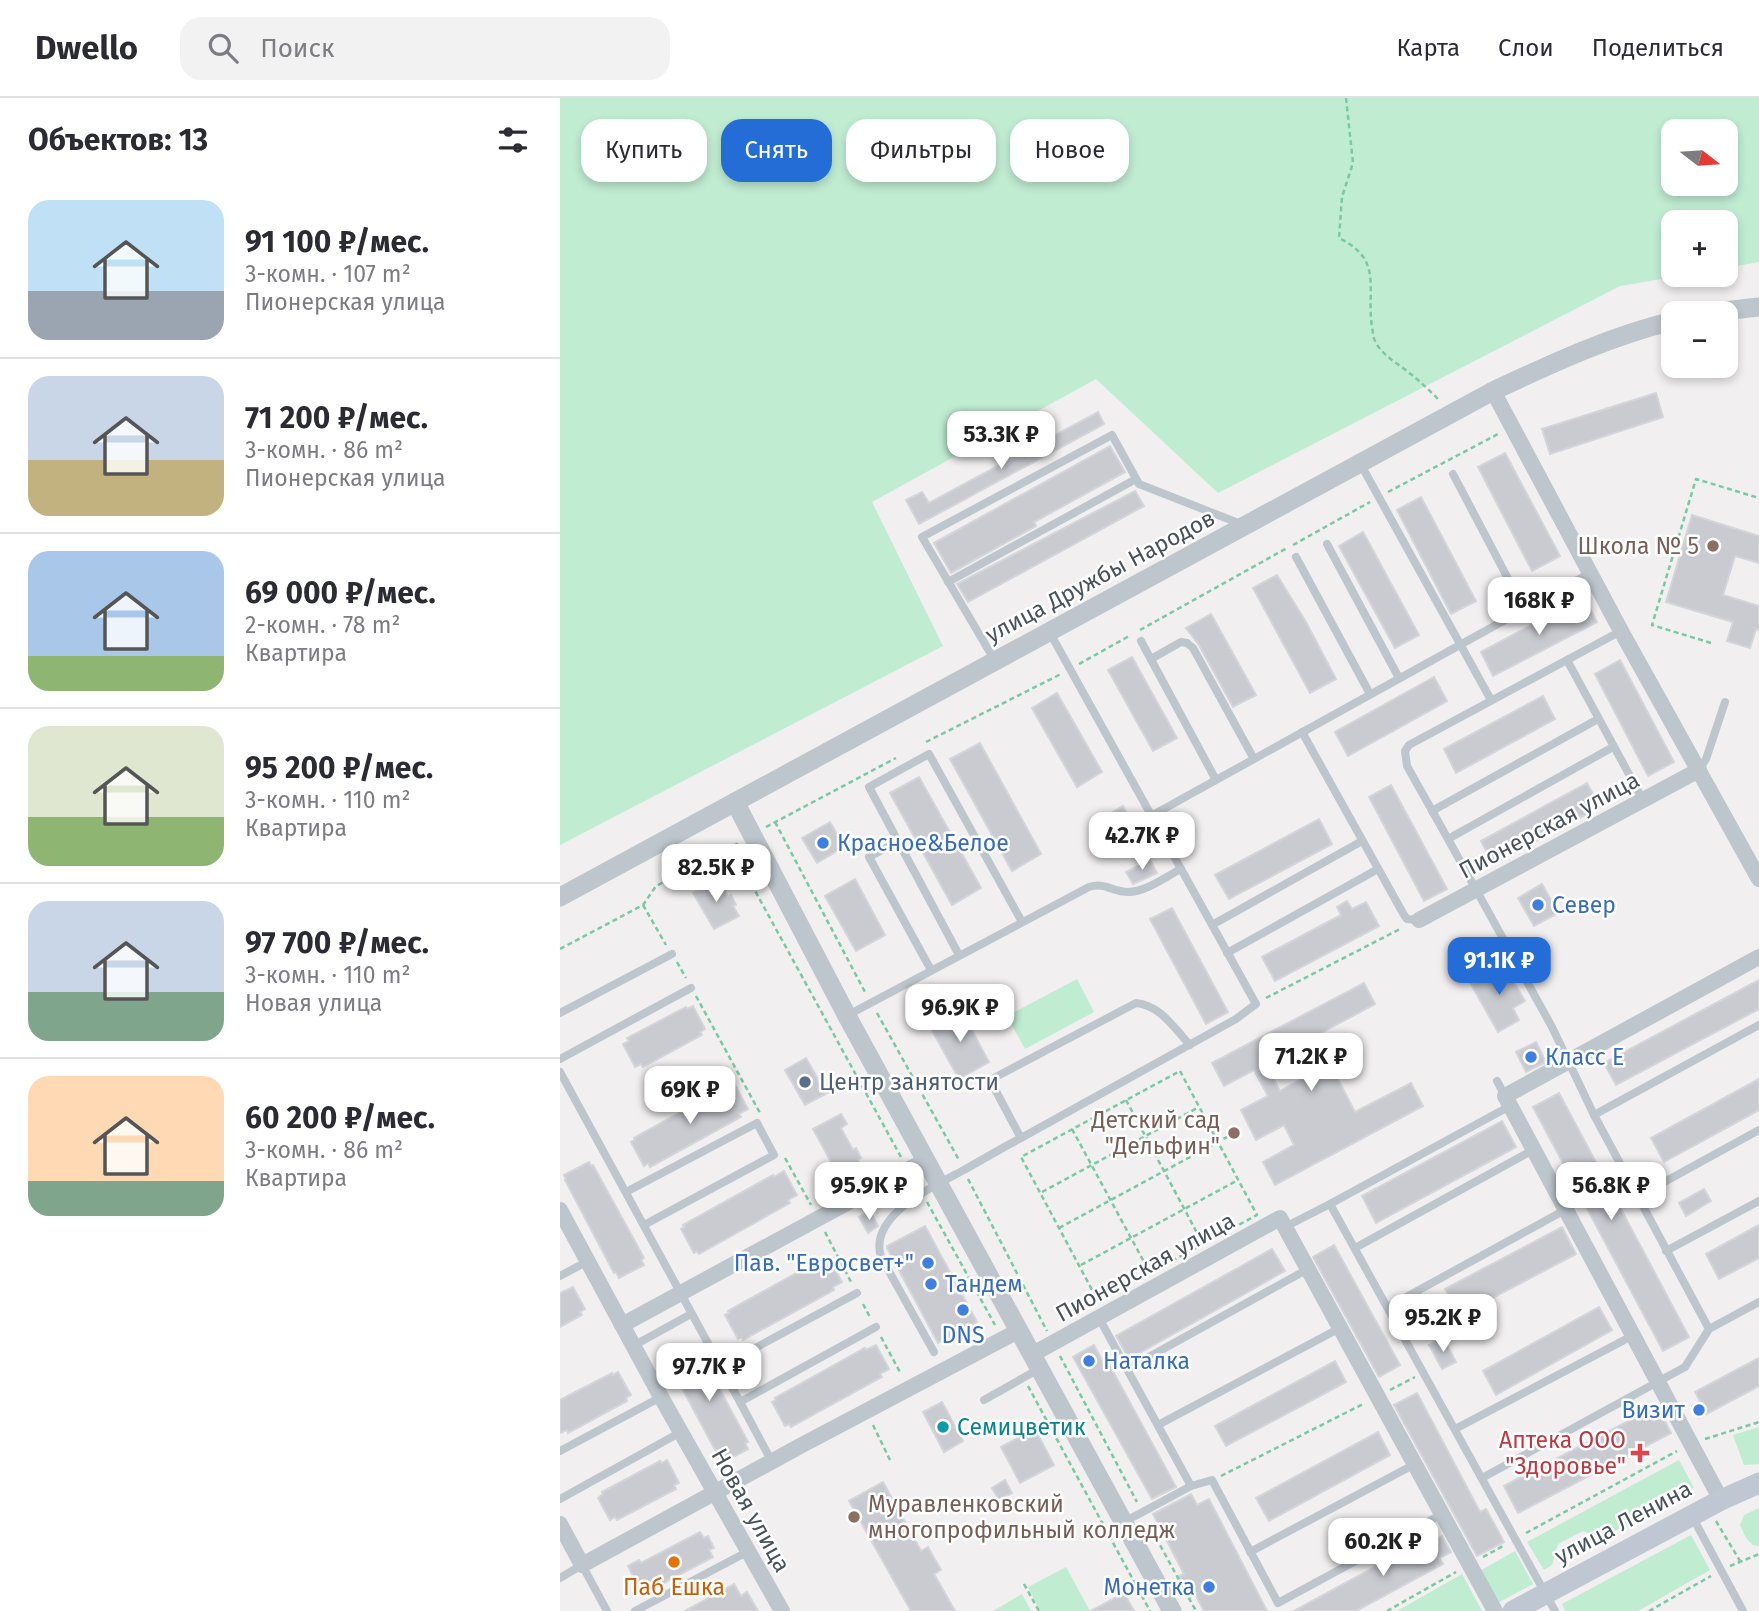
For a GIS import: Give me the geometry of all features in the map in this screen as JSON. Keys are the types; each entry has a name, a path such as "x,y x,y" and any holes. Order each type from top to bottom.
{"main road":[{"name":"улица Ленина","path":"1513,1611 1550,1602 1692,1515 1759,1483"}],"street":[{"path":"1738,309 1759,307"},
{"name":"улица Дружбы Народов","path":"560,897 1493,391 1590,348 1661,324"},
{"path":"1493,391 1620,631 1759,879"},
{"name":"Пионерская улица","path":"1419,920 1699,770"},
{"path":"735,802 847,1016 939,1183 1011,1335 1124,1522 1172,1611"},
{"path":"1721,1500 1507,1101 1567,1062 1759,957"},
{"path":"622,1325 926,1160"},
{"name":"Новая улица","path":"560,1210 564,1228 588,1261 782,1611"},
{"name":"Пионерская улица","path":"1031,1367 1054,1343 1280,1218 1290,1238"},
{"path":"1290,1238 1494,1611"},
{"path":"560,1524 582,1565 1011,1335"}],"lane":[{"path":"995,660 922,537 1112,435 1139,484 1244,525"},
{"path":"1360,463 1491,699"},
{"path":"1453,474 1524,609"},
{"path":"948,582 1136,479"},
{"path":"1327,544 1399,678"},
{"path":"1296,557 1370,694"},
{"path":"1151,816 1590,573"},
{"path":"934,1352 881,1257 878,1247 882,1231 888,1222 909,1201 939,1183 1190,1045 1236,1019 1256,1004 1048,631"},
{"path":"1620,631 1491,699 1409,745 1405,751 1407,766 1552,1027 1594,1115 1709,1329"},
{"path":"1141,641 1216,780"},
{"path":"1151,659 1181,642 1193,648 1254,759"},
{"path":"1567,660 1643,800"},
{"path":"1699,770 1706,759 1725,702"},
{"path":"1432,811 1598,719"},
{"path":"1302,732 1408,919 1419,920"},
{"path":"1448,839 1614,747"},
{"path":"959,955 869,787 929,754 1022,922"},
{"path":"1212,925 1362,841"},
{"path":"897,842 869,857 930,970"},
{"path":"847,1016 1094,885 1135,892 1181,869"},
{"path":"1227,953 1378,869"},
{"path":"560,1013 672,954"},
{"path":"560,1059 691,988"},
{"path":"1021,1138 990,1080 1136,1003 1157,1009 1190,1045"},
{"path":"1594,1115 1759,1025"},
{"path":"560,1072 772,1462"},
{"path":"1290,1238 1285,1227 1330,1204 1507,1101 1497,1081"},
{"path":"626,1192 757,1123 769,1144 774,1154 644,1225"},
{"path":"1637,1197 1759,1130"},
{"path":"1355,1248 1533,1150"},
{"path":"1667,1251 1759,1201"},
{"path":"1330,1204 1550,1602"},
{"path":"1388,1307 1565,1210"},
{"path":"560,1276 588,1261"},
{"path":"1127,1369 1308,1269"},
{"path":"720,1367 856,1293"},
{"path":"1482,1478 1685,1367 1709,1329 1759,1303"},
{"path":"634,1346 691,1314"},
{"path":"1099,1318 1191,1486"},
{"path":"740,1402 876,1327"},
{"path":"1158,1425 1340,1328"},
{"path":"1455,1429 1632,1336"},
{"path":"984,1400 1031,1367"},
{"path":"560,1451 661,1397"},
{"path":"560,1499 681,1432"},
{"path":"1250,1552 1415,1464"},
{"path":"1124,1522 1191,1486 1212,1480 1278,1603 1442,1514"},
{"path":"1692,1515 1743,1611"},
{"path":"635,1611 749,1551"},
{"path":"560,1578 582,1565 607,1611"}],"path":[{"path":"1346,98 1353,163 1342,197 1339,238 1353,247 1367,262 1372,276 1369,308 1375,341 1384,354 1412,375 1452,414"},
{"path":"981,713 1070,669 1379,496 1511,427"},
{"path":"1711,643 1652,625 1696,479 1759,498"},
{"path":"775,822 870,1003 964,1170 1196,1611"},
{"path":"731,846 908,1171"},
{"path":"1256,1004 1419,920"},
{"path":"1180,1071 1257,1215 1098,1301 1021,1157 1126,1100 1180,1071"},
{"path":"1126,1100 1203,1244"},
{"path":"1040,1193 1199,1107"},
{"path":"1073,1129 1150,1273"},
{"path":"1059,1228 1240,1130"},
{"path":"1079,1266 1238,1180"},
{"path":"922,1194 1011,1335"},
{"path":"1031,1367 1150,1611"},
{"path":"1212,1480 1424,1372"},
{"path":"865,1411 890,1460"},
{"path":"1387,1611 1690,1445 1759,1422"},
{"path":"1649,1611 1721,1570 1759,1554"},
{"path":"1024,1584 1038,1611"}],"green space":[{"path":"560,98 1759,98 1759,262 1738,266 1738,210 1661,210 1661,279 1620,286 1218,493 1096,379 872,502 943,646 560,845"},
{"path":"1077,979 1094,1012 1025,1049 1007,1016"},
{"path":"1759,1427 1759,1464 1744,1465 1733,1435"},
{"path":"1679,1460 1694,1488 1602,1538 1583,1531 1558,1544 1552,1565 1544,1570 1527,1542"},
{"path":"1759,1508 1759,1546 1753,1545 1746,1538 1740,1525 1744,1515"},
{"path":"1691,1535 1710,1570 1638,1611 1565,1611 1562,1604"},
{"path":"1515,1551 1533,1584 1496,1604 1478,1572"},
{"path":"1066,1567 1090,1611 1040,1611 1028,1587"},
{"path":"1462,1574 1482,1611 1397,1611"},
{"path":"1022,1594 1031,1611 993,1611"}],"building":[{"path":"1656,393 1663,417 1550,454 1542,429"},
{"path":"1098,412 1104,424 919,524 906,500 922,492 929,503"},
{"path":"1110,446 1125,472 1034,522 1036,526 951,573 934,543"},
{"path":"1505,453 1560,556 1532,571 1478,467"},
{"path":"1135,491 1144,506 968,602 957,584"},
{"path":"1421,497 1476,601 1451,614 1397,510"},
{"path":"1692,515 1759,536 1759,563 1735,556 1723,595 1759,606 1759,630 1756,629 1750,648 1727,641 1733,622 1666,602"},
{"path":"1363,532 1419,635 1395,648 1339,546"},
{"path":"1277,575 1336,679 1310,693 1253,588"},
{"path":"1584,597 1597,622 1493,676 1481,652"},
{"path":"1211,614 1256,695 1233,707 1199,645 1186,628"},
{"path":"1132,657 1177,738 1153,751 1108,670"},
{"path":"1620,660 1674,762 1648,776 1595,674"},
{"path":"1434,677 1447,701 1348,756 1335,732"},
{"path":"1057,693 1102,772 1077,787 1032,708"},
{"path":"1543,696 1555,719 1456,773 1444,749"},
{"path":"980,743 1041,854 1012,871 950,759"},
{"path":"919,777 981,888 952,905 890,793"},
{"path":"1587,783 1600,807 1493,864 1481,841"},
{"path":"1391,785 1447,889 1424,901 1369,797"},
{"path":"1123,806 1132,823 1117,831 1108,815"},
{"path":"1319,819 1332,844 1229,899 1215,875"},
{"name":"Красное&Белое","path":"830,822 844,847 817,863 802,838"},
{"path":"1150,860 1157,873 1133,884 1126,872"},
{"path":"719,879 728,897 731,895 739,916 714,929 693,893"},
{"path":"855,879 885,935 856,951 825,896"},
{"name":"Север","path":"1542,884 1558,913 1534,926 1518,898"},
{"path":"1347,901 1352,909 1366,902 1379,926 1275,981 1262,957 1341,915 1337,907"},
{"path":"1172,908 1228,1012 1206,1024 1150,919"},
{"path":"1504,965 1525,1001 1513,1008 1519,1020 1498,1032 1471,984"},
{"path":"1759,980 1759,1009 1616,1085 1604,1063"},
{"path":"1364,983 1375,1004 1265,1063 1280,1091 1330,1064 1355,1112 1411,1083 1423,1106 1275,1185 1263,1162 1294,1145 1284,1125 1256,1140 1241,1110 1268,1096 1254,1070 1224,1086 1212,1063"},
{"path":"693,1006 705,1029 700,1032 702,1035 643,1067 641,1064 635,1067 623,1044 629,1041 627,1038 686,1007 687,1009"},
{"path":"961,1010 989,1062 959,1079 930,1027"},
{"name":"Класс Е","path":"1536,1042 1546,1062 1526,1072 1516,1052"},
{"name":"Центр занятости","path":"806,1058 820,1083 823,1081 829,1092 805,1105 785,1070"},
{"path":"1759,1079 1759,1110 1664,1162 1651,1138"},
{"path":"735,1085 748,1109 739,1114 741,1117 650,1167 648,1163 644,1166 631,1142 634,1138 724,1088 726,1090"},
{"path":"1559,1093 1689,1337 1663,1351 1533,1107"},
{"path":"841,1114 847,1124 841,1128 853,1150 856,1148 861,1158 858,1160 864,1170 842,1182 813,1129"},
{"path":"1502,1121 1516,1147 1376,1223 1362,1196"},
{"path":"589,1162 644,1258 641,1260 644,1265 619,1278 565,1180 564,1175"},
{"path":"784,1171 797,1195 788,1200 790,1203 699,1254 697,1251 694,1253 681,1229 685,1227 683,1225"},
{"path":"1704,1189 1711,1201 1686,1216 1679,1203"},
{"path":"870,1211 878,1226 868,1233 859,1217"},
{"path":"1759,1225 1759,1258 1719,1279 1706,1254"},
{"name":"Тандем","path":"925,1226 977,1322 938,1343 887,1248"},
{"path":"1562,1227 1576,1254 1460,1315 1445,1289"},
{"path":"1334,1245 1400,1365 1379,1377 1313,1257"},
{"path":"1272,1249 1285,1271 1129,1359 1116,1336"},
{"path":"829,1258 842,1282 833,1287 834,1290 743,1340 742,1337 738,1339 725,1315 728,1311 818,1261 819,1263"},
{"path":"573,1287 585,1309 580,1312 582,1315 560,1327 560,1293"},
{"path":"1599,1307 1612,1330 1496,1395 1483,1371"},
{"path":"1443,1338 1456,1362 1442,1369 1429,1345"},
{"path":"693,1345 695,1350 698,1349 748,1442 745,1443 748,1449 724,1462 669,1364 671,1363 668,1359"},
{"path":"876,1345 889,1369 880,1374 882,1377 791,1427 789,1424 785,1426 772,1402 775,1398 865,1348 866,1350"},
{"path":"1094,1345 1105,1366 1109,1364 1176,1487 1152,1499 1073,1357"},
{"path":"1759,1358 1759,1386 1699,1418 1692,1406 1700,1401 1695,1392"},
{"path":"1335,1361 1346,1382 1226,1446 1215,1426"},
{"path":"618,1372 631,1395 626,1398 627,1401 568,1433 567,1430 560,1433 560,1400"},
{"path":"1417,1393 1480,1512 1486,1509 1504,1542 1477,1556 1394,1405"},
{"name":"Семицветик","path":"942,1402 963,1441 944,1452 923,1412"},
{"path":"1657,1406 1671,1433 1518,1513 1504,1486"},
{"path":"1035,1429 1054,1465 1020,1483 1001,1447"},
{"path":"1378,1432 1390,1455 1269,1521 1256,1498"},
{"path":"667,1460 679,1483 674,1485 676,1489 617,1520 615,1517 610,1520 598,1498 602,1492 660,1461 662,1463"},
{"path":"1005,1480 1012,1493 999,1500 992,1488"},
{"path":"883,1482 921,1551 928,1547 941,1570 934,1574 955,1611 911,1611 849,1501"},
{"path":"1191,1494 1197,1505 1209,1499 1267,1611 1204,1611 1195,1594 1190,1597 1179,1576 1184,1574 1153,1514"},
{"name":"Паб Ешка","path":"700,1532 704,1538 708,1536 714,1548 709,1550 713,1557 643,1594 638,1593 630,1578 633,1576 628,1566 639,1560 641,1563"},
{"path":"1442,1536 1451,1552 1439,1558 1443,1564 1356,1611 1294,1611 1428,1538 1431,1542"},
{"path":"734,1584 741,1596 747,1592 758,1611 685,1611"},
{"path":"1124,1593 1134,1611 1091,1611"}],"place":[{"name":"Школа № 5","path":"1713,546"},
{"name":"Красное&Белое","path":"823,843"},
{"name":"Север","path":"1538,905"},
{"name":"Класс Е","path":"1531,1057"},
{"name":"Центр занятости","path":"805,1082"},
{"name":"Детский сад \"Дельфин\"","path":"1234,1133"},
{"name":"Пав. \"Евросвет+\"","path":"928,1263"},
{"name":"Тандем","path":"931,1284"},
{"name":"DNS","path":"963,1310"},
{"name":"Наталка","path":"1089,1361"},
{"name":"Визит","path":"1699,1410"},
{"name":"Семицветик","path":"943,1427"},
{"name":"Аптека ООО \"Здоровье\"","path":"1640,1453"},
{"name":"Муравленковский многопрофильный колледж","path":"854,1517"},
{"name":"Паб Ешка","path":"674,1562"},
{"name":"Монетка","path":"1209,1587"}]}
